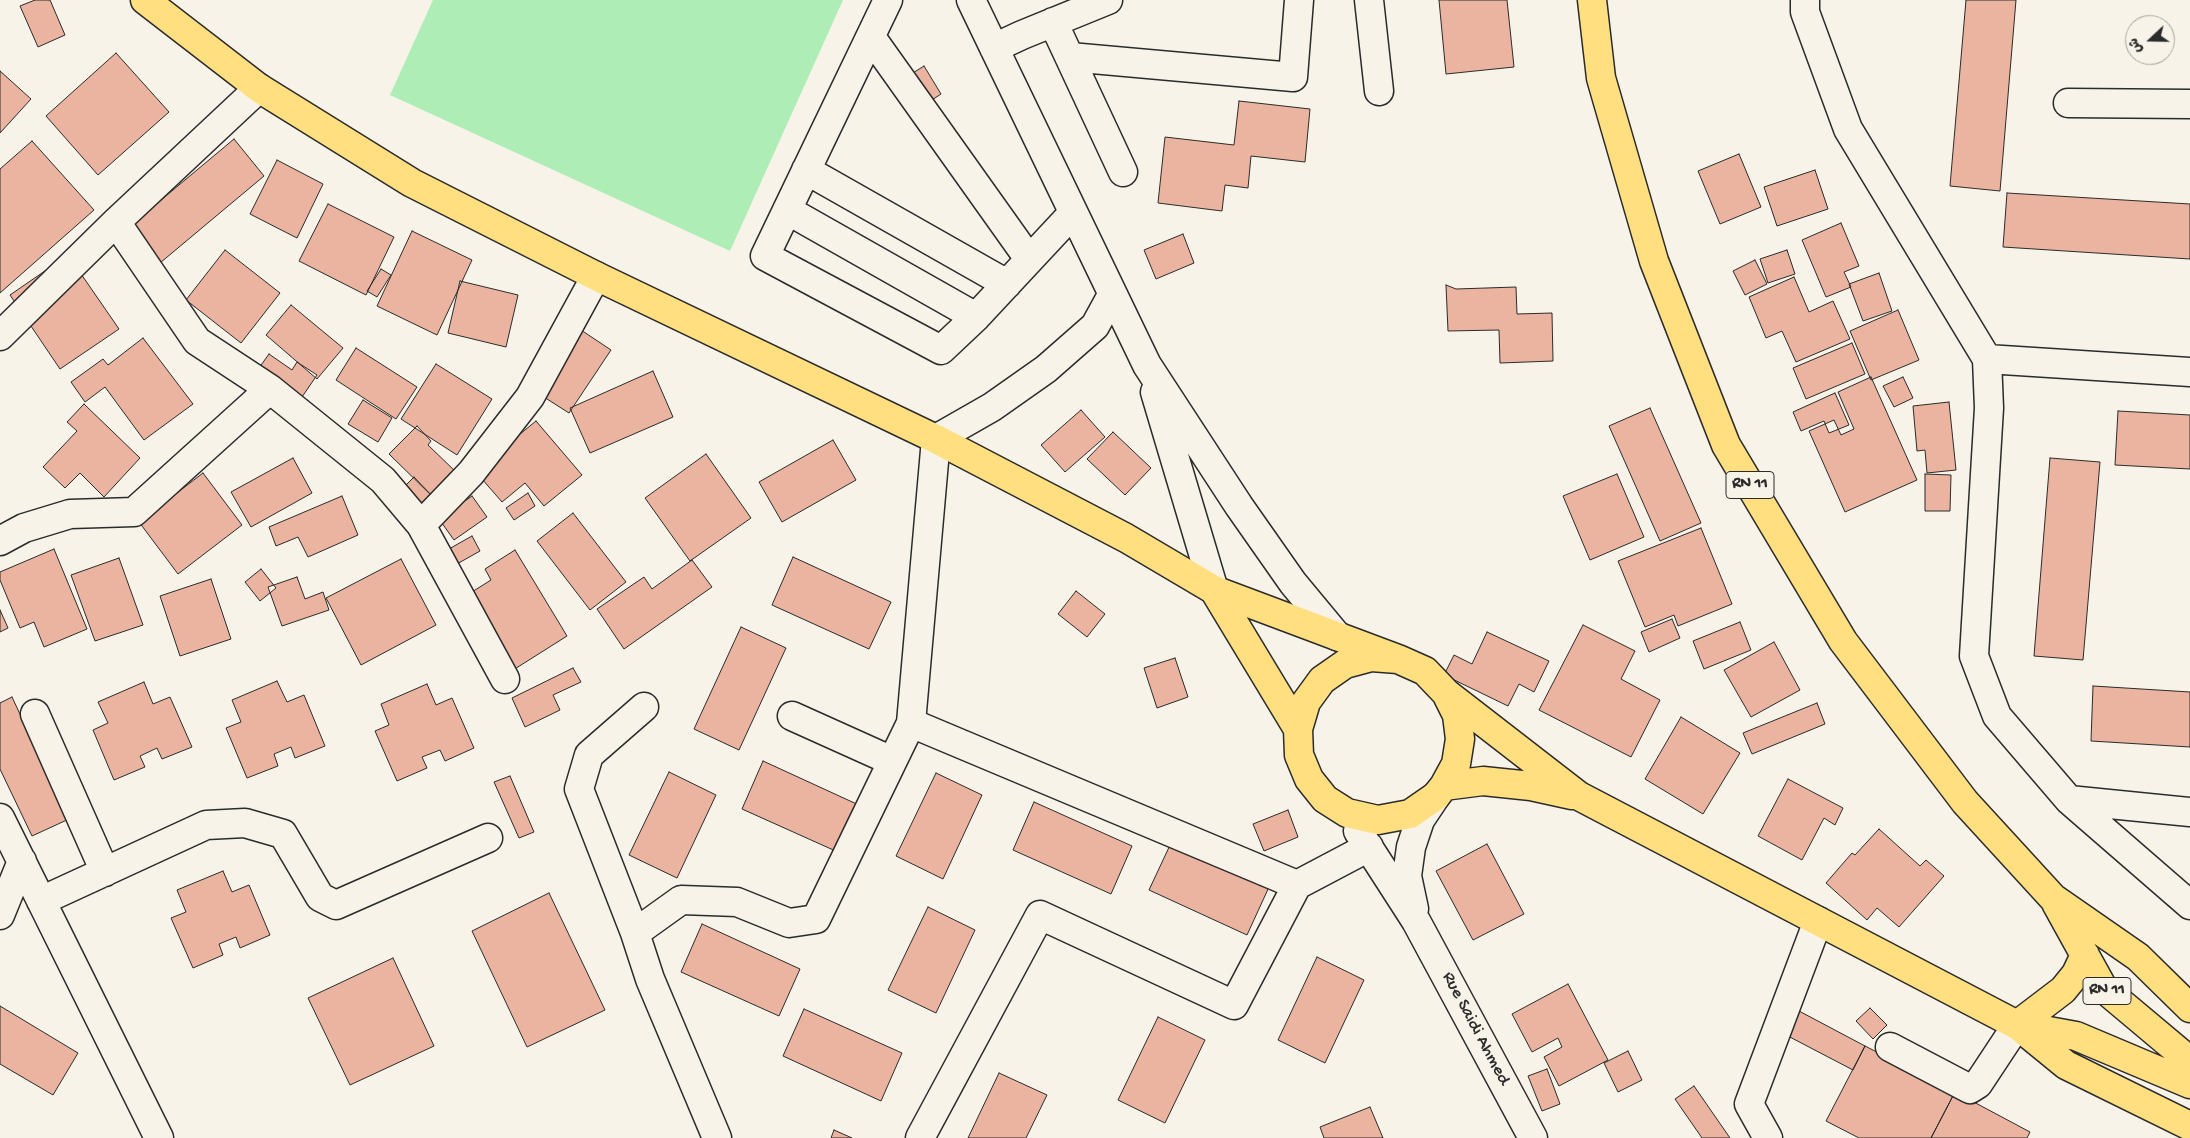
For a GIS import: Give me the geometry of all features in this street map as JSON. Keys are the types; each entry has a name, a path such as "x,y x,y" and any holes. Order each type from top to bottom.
{"main road":[{"path":"145,0 259,88 412,183 596,276 936,439 1126,538 1214,590 1398,659 1425,671 1446,692 1579,796 2017,1025 2066,1065 2190,1126"},
{"name":"RN 11","path":"1592,0 1601,78 1654,261 1726,445 1843,641 1964,802 2053,898 2138,957 2190,1008"},
{"path":"1214,590 1298,729"},
{"path":"1398,659 1371,657 1345,664 1322,680 1306,702 1298,729 1299,755 1309,779 1325,799 1347,812 1378,820 1410,814 1440,791 1456,764 1460,739 1457,715 1446,692"},
{"path":"1440,791 1483,781 1532,786 1579,796"},
{"name":"RN 11","path":"2053,898 2104,988 2190,1061"},
{"path":"2017,1025 2063,990 2076,974 2086,955"},
{"path":"2017,1025 2076,1036 2190,1084"}],"street":[{"path":"888,0 765,256 942,350 976,317 1073,213"},
{"path":"971,0 1147,365 1293,583 1337,636"},
{"path":"994,48 1108,0"},
{"path":"1070,56 1293,78 1299,0"},
{"path":"1369,0 1379,92"},
{"path":"1804,0 1805,12 1848,129 1987,359 1989,408 1974,656 1997,716 2068,800 2190,905"},
{"path":"1053,22 1123,172"},
{"path":"871,37 1029,259"},
{"path":"0,336 116,222 259,88"},
{"path":"2068,103 2190,104"},
{"path":"806,170 1007,284"},
{"path":"787,210 976,317"},
{"path":"116,222 197,341 270,389 383,480 421,525 505,679"},
{"path":"421,525 471,473 530,397 596,276"},
{"path":"635,933 681,900 737,902 789,923 816,919 911,723 936,439 992,407 1046,369 1095,326 1112,295"},
{"path":"1987,359 2190,372"},
{"path":"1147,365 1214,590"},
{"path":"0,541 24,528 70,514 134,512 270,389"},
{"path":"644,707 589,755 579,789 635,933 650,979 716,1138"},
{"path":"35,714 105,872"},
{"path":"792,716 892,761"},
{"path":"911,723 1297,885"},
{"path":"1416,921 1407,876 1411,847 1420,820 1440,791"},
{"path":"2068,800 2190,812"},
{"path":"1347,812 1416,921"},
{"path":"0,818 154,1135"},
{"path":"41,901 206,825 245,823 283,834 320,897 336,905 488,838"},
{"path":"920,1138 1040,915 1234,1005 1297,885 1368,847"},
{"path":"0,916 22,861"},
{"name":"Rue Saidi Ahmed","path":"1416,921 1533,1138"},
{"path":"1768,1138 1749,1104 1818,921"},
{"path":"1890,1047 1970,1089 1978,1084 2017,1025"}],"green space":[{"path":"433,0 843,0 730,251 390,95"}],"building":[{"path":"35,0 50,0 65,35 38,47 20,6"},
{"path":"1439,0 1507,0 1514,67 1446,74"},
{"path":"1966,0 2016,0 2000,191 1950,186"},
{"path":"116,53 169,112 98,175 46,116"},
{"path":"924,66 941,94 923,106 905,78"},
{"path":"0,71 31,99 0,133"},
{"path":"1239,101 1310,109 1305,162 1251,156 1248,188 1225,185 1222,211 1158,203 1165,137 1234,145"},
{"path":"234,139 264,176 160,263 130,226"},
{"path":"32,141 94,210 0,293 0,169"},
{"path":"1739,154 1761,207 1720,224 1698,171"},
{"path":"277,160 323,184 297,238 250,214"},
{"path":"1815,170 1828,209 1777,226 1764,187"},
{"path":"2007,193 2190,204 2190,259 2003,247"},
{"path":"328,204 394,237 366,295 299,261"},
{"path":"1841,223 1859,266 1844,272 1851,287 1826,297 1802,240"},
{"path":"412,231 472,260 437,335 377,306"},
{"path":"1183,234 1194,263 1156,279 1144,250"},
{"path":"225,250 280,293 241,343 186,300"},
{"path":"1787,250 1795,274 1768,283 1760,259"},
{"path":"68,255 119,329 60,369 10,295"},
{"path":"1755,260 1767,284 1745,295 1733,271"},
{"path":"381,269 391,275 377,297 367,291"},
{"path":"1879,273 1892,311 1863,321 1849,284"},
{"path":"1794,277 1809,312 1833,301 1850,339 1796,362 1782,331 1766,338 1749,297"},
{"path":"460,281 518,295 506,347 448,333"},
{"path":"1446,285 1456,289 1516,287 1517,314 1552,313 1553,361 1500,363 1499,330 1448,331"},
{"path":"291,305 343,348 317,379 266,335"},
{"path":"1898,310 1919,360 1871,380 1850,331"},
{"path":"578,328 611,350 569,413 536,392"},
{"path":"143,338 193,404 144,440 105,387 85,402 71,382 103,359 108,365"},
{"path":"1852,343 1865,374 1806,399 1793,368"},
{"path":"356,348 417,387 396,419 336,380"},
{"path":"269,354 292,370 297,362 317,375 302,397 259,368"},
{"path":"436,364 492,399 457,455 401,419"},
{"path":"653,371 673,417 590,453 570,408"},
{"path":"1871,377 1917,480 1845,512 1809,431 1834,420 1841,435 1854,429 1838,392"},
{"path":"1903,377 1913,398 1894,407 1883,386"},
{"path":"1835,393 1849,425 1829,433 1824,421 1801,431 1793,412"},
{"path":"363,400 392,418 378,442 348,424"},
{"path":"1949,402 1956,470 1927,473 1925,450 1917,451 1913,406"},
{"path":"84,404 140,458 104,497 80,473 65,488 43,467 77,431 67,422"},
{"path":"1650,408 1701,523 1660,541 1609,426"},
{"path":"1081,410 1105,437 1065,472 1041,445"},
{"path":"2118,411 2190,415 2190,469 2115,465"},
{"path":"536,421 582,475 544,506 525,483 502,502 475,471"},
{"path":"417,426 431,441 428,445 457,473 433,497 389,454"},
{"path":"1113,432 1151,468 1125,495 1087,459"},
{"path":"833,440 856,480 782,522 759,482"},
{"path":"706,454 751,518 690,561 645,498"},
{"path":"293,458 312,493 251,527 231,492"},
{"path":"2050,458 2100,462 2083,660 2034,656"},
{"path":"203,473 242,525 178,574 139,522"},
{"path":"1617,474 1644,537 1590,560 1563,496"},
{"path":"1925,474 1951,475 1950,511 1925,511"},
{"path":"414,477 434,498 422,510 401,490"},
{"path":"528,493 535,506 514,520 506,508"},
{"path":"342,496 358,535 308,557 298,537 276,546 269,527"},
{"path":"472,496 487,517 454,540 439,519"},
{"path":"573,513 626,582 590,610 537,541"},
{"path":"1701,528 1732,604 1678,626 1674,615 1645,627 1618,561"},
{"path":"472,536 480,551 448,569 440,554"},
{"path":"54,549 87,629 44,647 34,622 20,628 0,580 0,572"},
{"path":"515,550 567,636 510,672 464,597 491,580 485,569"},
{"path":"793,557 891,602 869,649 772,605"},
{"path":"119,558 143,625 95,641 71,575"},
{"path":"401,559 436,625 361,665 326,598"},
{"path":"692,560 712,587 624,649 597,609 644,577 652,589"},
{"path":"261,569 276,588 260,601 245,582"},
{"path":"297,577 305,599 323,592 329,610 282,626 268,587"},
{"path":"211,579 231,639 180,656 160,596"},
{"path":"1076,591 1105,614 1087,637 1058,614"},
{"path":"0,610 8,628 0,632"},
{"path":"1672,619 1680,638 1649,652 1641,632"},
{"path":"1740,622 1751,650 1704,669 1693,641"},
{"path":"1583,625 1635,651 1621,679 1660,700 1631,757 1539,710"},
{"path":"741,627 786,648 739,750 694,729"},
{"path":"1487,632 1549,661 1534,692 1519,684 1508,706 1444,675 1454,655 1472,664"},
{"path":"1774,642 1800,690 1751,717 1724,670"},
{"path":"1175,658 1188,697 1157,708 1144,668"},
{"path":"573,668 581,682 553,695 560,710 525,727 512,698"},
{"path":"277,681 287,702 304,695 325,746 295,758 291,747 274,754 278,766 247,778 226,728 241,722 232,700"},
{"path":"144,682 153,704 170,697 192,747 162,759 157,748 140,756 145,767 114,780 93,730 108,723 98,702"},
{"path":"427,684 436,705 452,698 474,748 445,761 440,750 422,757 427,768 397,781 375,731 389,725 381,704"},
{"path":"2093,686 2190,692 2190,747 2091,741"},
{"path":"12,697 69,819 32,836 0,769 0,703"},
{"path":"1817,703 1825,724 1752,754 1743,733"},
{"path":"1681,717 1740,753 1703,814 1645,779"},
{"path":"763,761 861,806 840,853 742,809"},
{"path":"669,772 716,795 677,878 629,855"},
{"path":"936,773 982,795 943,879 896,856"},
{"path":"510,776 534,832 519,838 494,782"},
{"path":"1788,779 1843,808 1835,825 1824,818 1802,860 1758,836"},
{"path":"1034,802 1132,846 1111,894 1013,850"},
{"path":"1288,810 1298,837 1264,851 1253,824"},
{"path":"1879,829 1920,866 1926,860 1944,876 1899,927 1877,908 1867,920 1826,883 1852,853 1855,855"},
{"path":"1171,843 1269,887 1247,935 1149,890"},
{"path":"1487,844 1524,914 1473,940 1436,871"},
{"path":"223,871 232,892 249,885 270,935 240,948 236,937 219,944 223,955 193,968 171,918 186,912 177,890"},
{"path":"549,893 605,1010 527,1047 472,931"},
{"path":"928,907 975,930 936,1013 888,990"},
{"path":"702,924 800,969 779,1016 681,972"},
{"path":"1317,957 1364,980 1325,1063 1278,1040"},
{"path":"393,958 434,1046 350,1085 308,998"},
{"path":"1568,984 1608,1060 1559,1086 1544,1057 1562,1047 1558,1038 1532,1052 1512,1014"},
{"path":"0,1006 78,1053 53,1095 0,1064"},
{"path":"1870,1008 1887,1025 1873,1039 1856,1021"},
{"path":"804,1009 902,1053 881,1101 783,1056"},
{"path":"1799,1011 1865,1046 1853,1070 1786,1035"},
{"path":"1158,1017 1205,1040 1165,1123 1118,1100"},
{"path":"1865,1046 1955,1092 1931,1138 1859,1138 1826,1121"},
{"path":"1628,1051 1642,1080 1618,1092 1604,1063"},
{"path":"1547,1069 1560,1104 1542,1111 1528,1076"},
{"path":"999,1073 1047,1095 1026,1138 968,1138"},
{"path":"1694,1086 1730,1138 1702,1138 1675,1099"},
{"path":"1955,1092 2030,1132 2027,1138 1931,1138"},
{"path":"1370,1107 1383,1138 1324,1138 1320,1127"},
{"path":"834,1130 852,1138 831,1138"}]}
